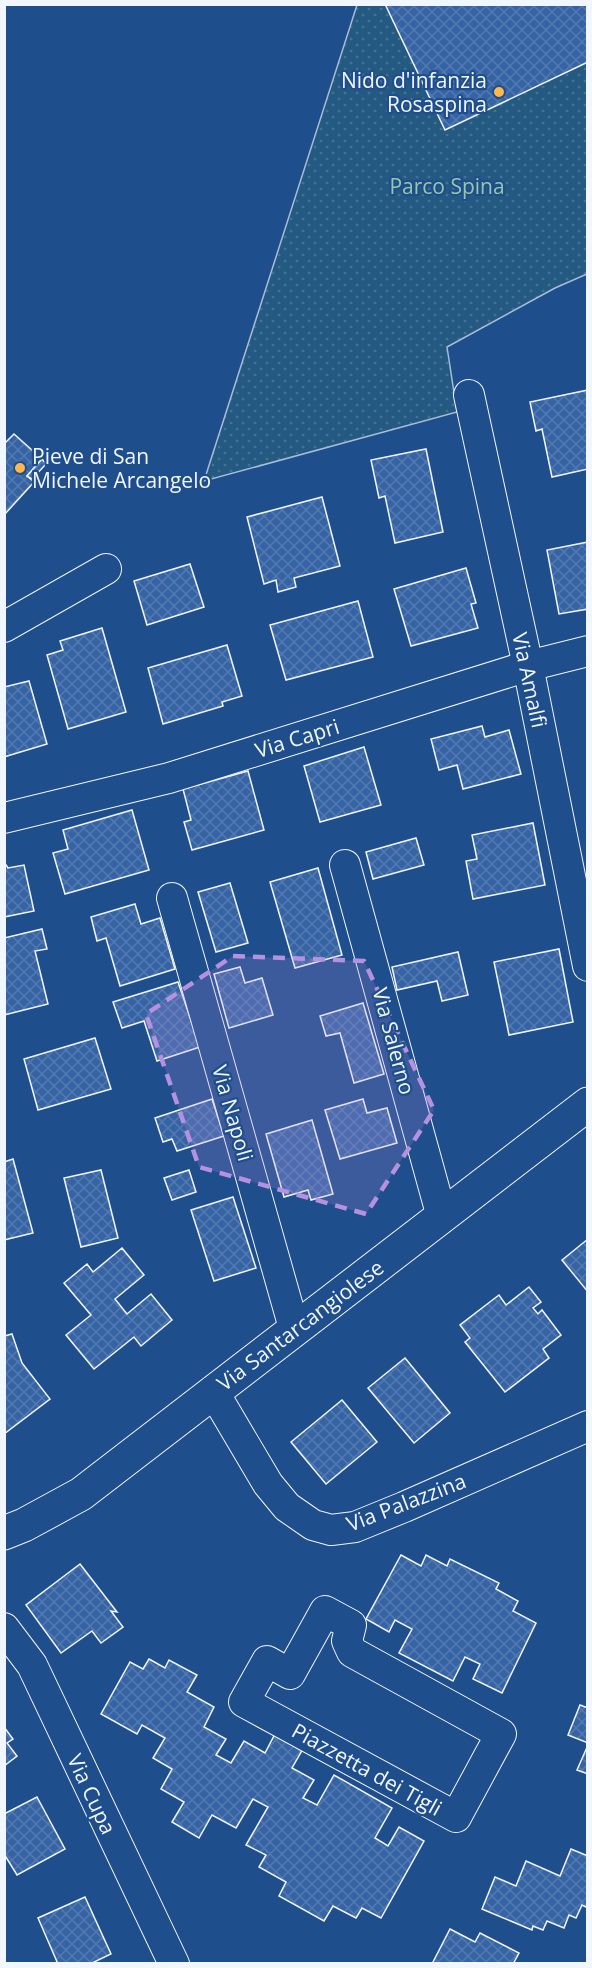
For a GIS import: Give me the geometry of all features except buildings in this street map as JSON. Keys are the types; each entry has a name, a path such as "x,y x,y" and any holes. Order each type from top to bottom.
{"main road":[{"name":"Via Santarcangiolese","path":"4,1533 81,1494 588,1104"}],"street":[{"name":"Via Amalfi","path":"469,395 528,666 588,966"},
{"path":"4,627 106,569"},
{"name":"Via Capri","path":"4,818 169,778 528,666 588,651"},
{"name":"Via Salerno","path":"345,865 442,1217"},
{"name":"Via Napoli","path":"172,898 294,1328"},
{"name":"Via Palazzina","path":"213,1391 268,1484 287,1507 313,1526 331,1530 355,1527 588,1426"},
{"name":"Piazzetta dei Tigli","path":"325,1611 351,1625 347,1641 352,1652 501,1734 456,1817 244,1702 267,1661 290,1674 325,1611"},
{"name":"Via Cupa","path":"4,1628 32,1665 174,1964"}],"highlighted area":[{"path":"233,956 364,961 434,1110 366,1214 199,1167 146,1014"}],"green space":[{"name":"Parco Spina","path":"357,5 587,5 587,274 555,288 447,347 457,412 204,481"}],"place":[{"name":"Nido d'infanzia Rosaspina","path":"499,92"},
{"name":"Pieve di San Michele Arcangelo","path":"20,468"}]}
